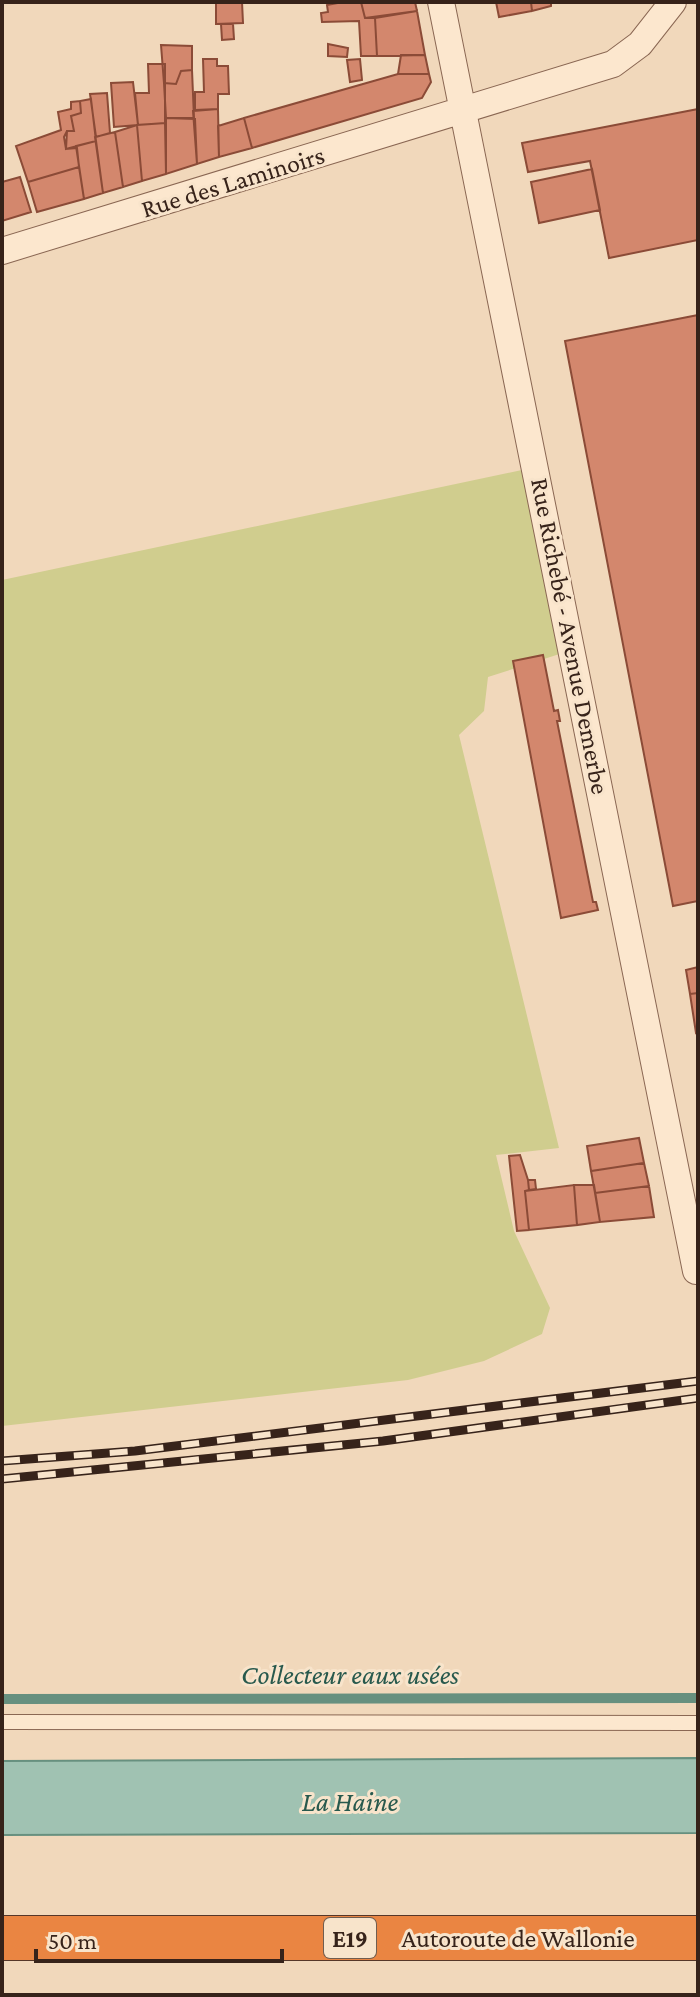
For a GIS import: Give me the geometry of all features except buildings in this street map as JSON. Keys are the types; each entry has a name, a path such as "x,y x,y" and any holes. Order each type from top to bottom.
{"highway":[{"name":"Autoroute de Wallonie","path":"2,1938 698,1938"}],"street":[{"name":"Rue Richebé - Avenue Demerbe","path":"441,2 696,1271"},
{"name":"Rue des Laminoirs","path":"2,251 464,112 572,74 613,64 640,44 673,2"}],"lane":[{"path":"2,1722 698,1723"}],"shaded area":[{"path":"536,467 572,650 488,677 484,711 459,735 559,1148 496,1155 514,1231 550,1308 542,1334 484,1361 408,1380 2,1426 2,580"}],"water":[{"name":"La Haine","path":"698,1758 698,1833 2,1835 2,1761"}],"waterway":[{"name":"Collecteur eaux usées","path":"2,1699 698,1698"}],"railway":[{"path":"2,1461 135,1451 698,1381"},
{"path":"2,1479 383,1441 698,1398"}]}
